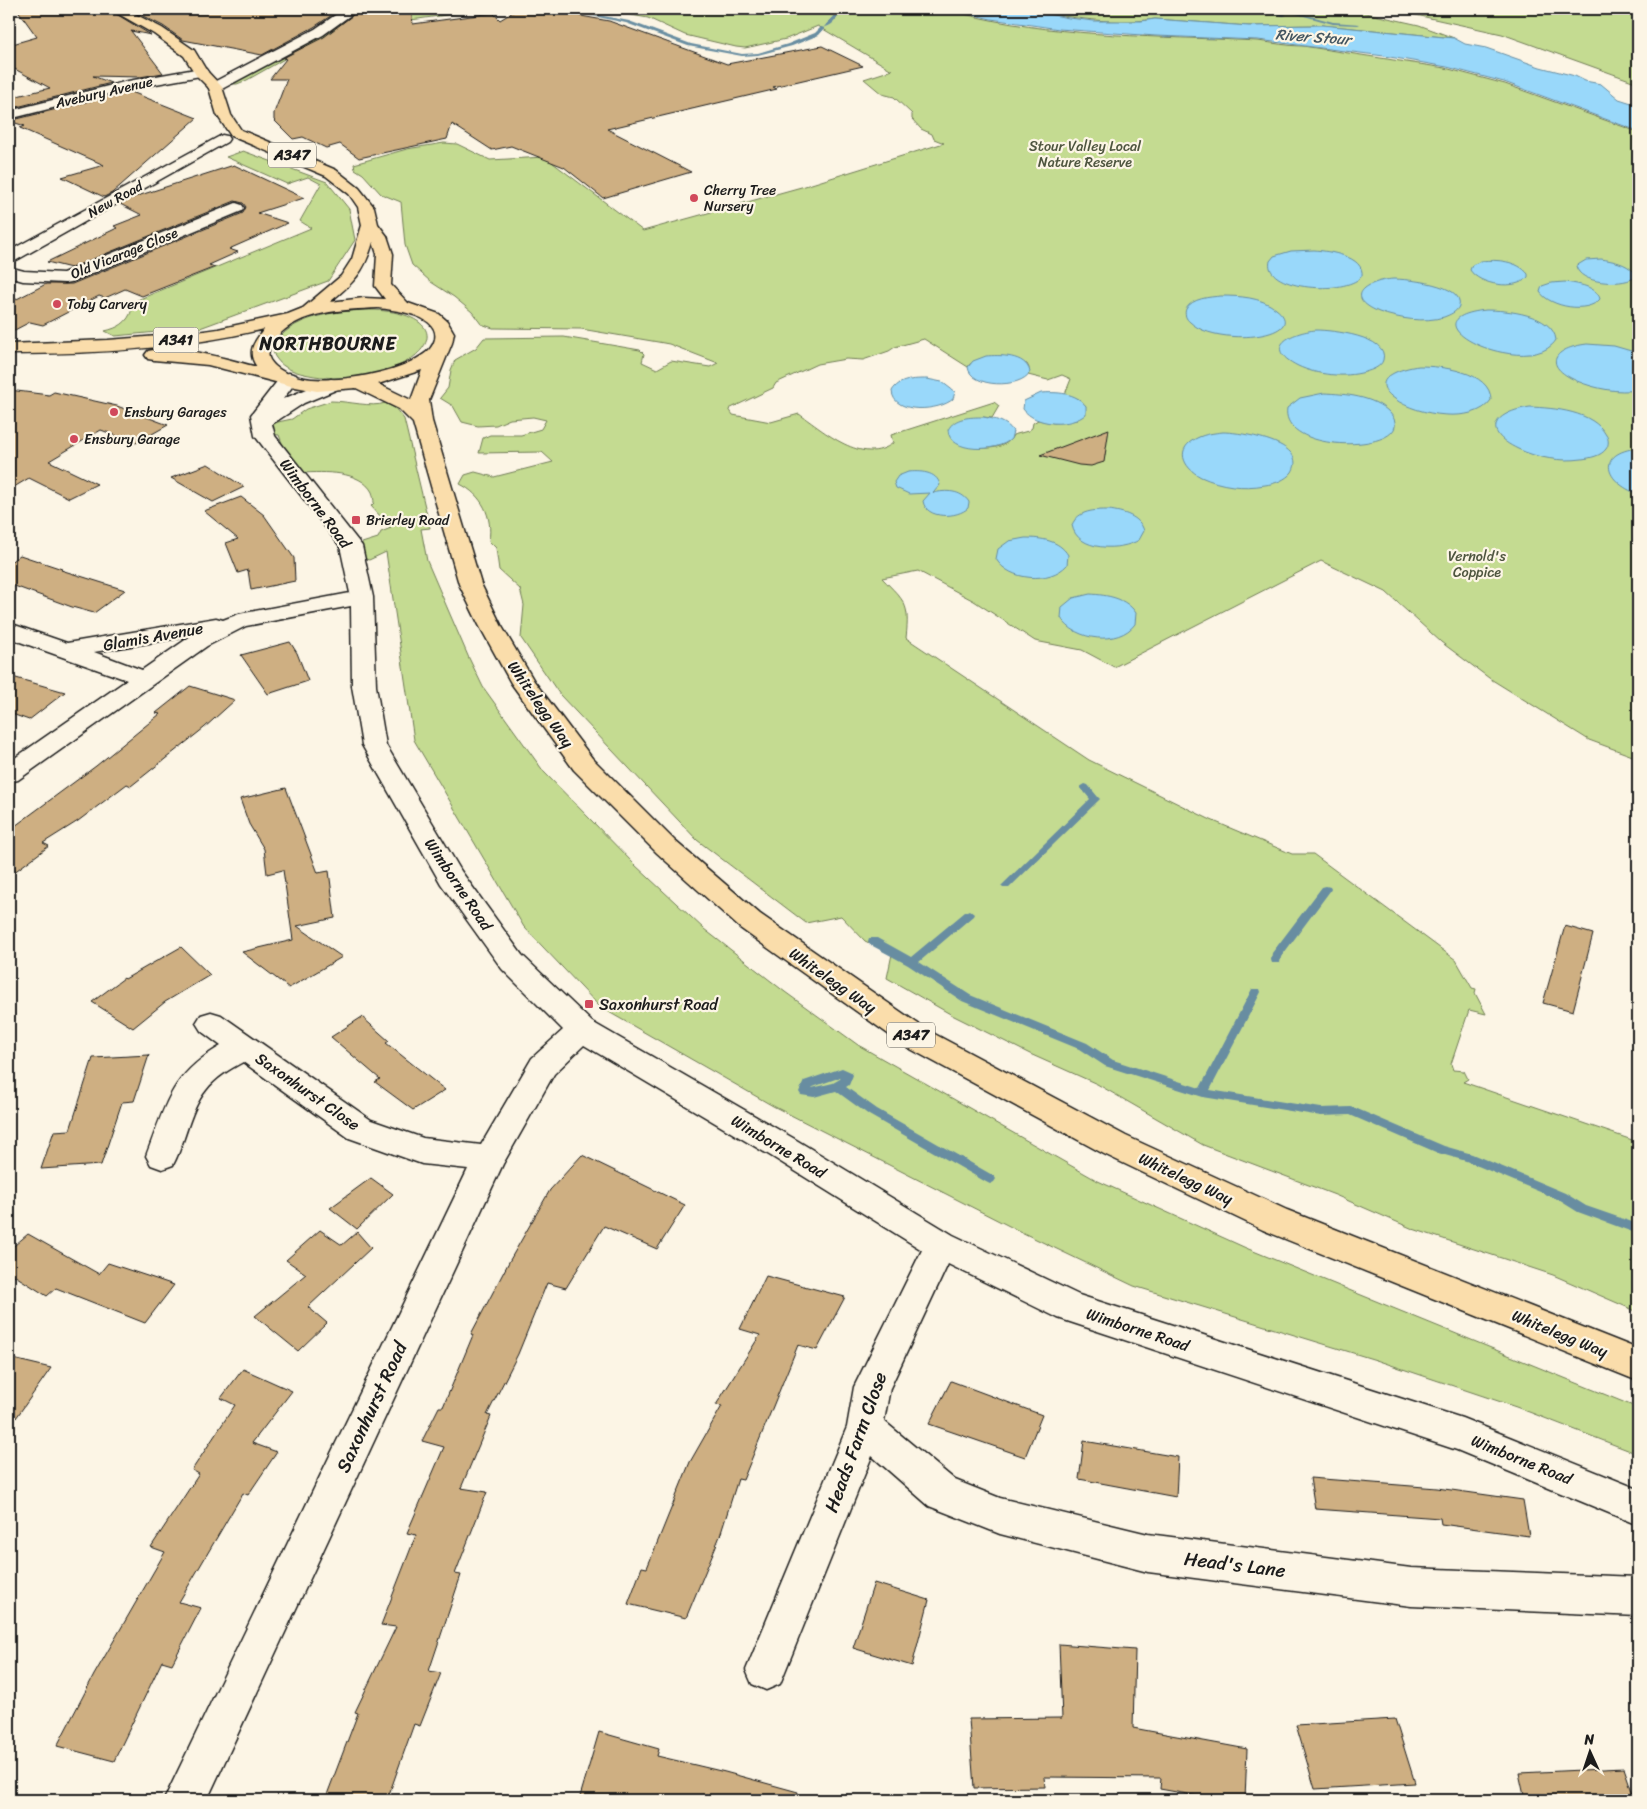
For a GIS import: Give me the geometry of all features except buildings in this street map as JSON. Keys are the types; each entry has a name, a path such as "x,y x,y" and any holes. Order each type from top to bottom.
{"main road":[{"name":"A347","path":"116,9 158,30 189,53 200,72 215,87 224,114 236,133 306,160 331,173 354,191 366,208 370,225 379,236 386,254 384,286 400,306"},
{"path":"370,225 360,259 348,279 300,316 268,335 261,344 262,362 286,378 330,385 360,383 408,371 427,361 439,350"},
{"name":"Whitelegg Way","path":"300,316 354,304 400,306 420,311 435,318 443,328 444,339 420,400 422,421 470,584 490,625 523,683 584,764 666,848 750,921 916,1038 1115,1145 1275,1220 1638,1365"},
{"name":"A341","path":"9,350 58,349 158,342 210,335 300,316"},
{"name":"A341","path":"58,349 198,358 261,375 286,378"},
{"path":"360,383 406,405 422,421"}],"street":[{"path":"215,87 319,32 339,13 353,9"},
{"name":"Avebury Avenue","path":"9,115 128,85 200,72"},
{"name":"New Road","path":"9,258 222,139"},
{"name":"Old Vicarage Close","path":"9,272 23,276 64,278 236,208"},
{"path":"261,425 261,415 286,378"},
{"path":"261,425 278,409 298,398 330,385"},
{"name":"Wimborne Road","path":"261,425 265,436 290,471 352,546 362,597 364,686 374,745 451,877 512,962 582,1030 782,1147 941,1245 1070,1307 1462,1435 1638,1507"},
{"path":"9,774 199,641 239,622 362,597"},
{"name":"Glamis Avenue","path":"67,650 239,622"},
{"name":"Glamis Avenue","path":"9,630 146,679"},
{"name":"Saxonhurst Close","path":"211,1023 360,1130 422,1151 488,1159"},
{"name":"Saxonhurst Road","path":"185,1800 488,1159 543,1066 582,1030"},
{"name":"Saxonhurst Close","path":"162,1156 188,1092 199,1076 244,1047"},
{"name":"Heads Farm Close","path":"766,1670 864,1428 872,1388 941,1245"},
{"name":"Head's Lane","path":"864,1428 942,1492 1000,1516 1148,1553 1411,1587 1638,1597"}],"green space":[{"path":"349,9 488,9 411,20 295,53 247,80 237,84 227,84"},
{"path":"598,9 945,9 1012,24 1045,29 1113,35 1253,41 1303,46 1445,68 1505,84 1638,132 1638,758 1589,740 1489,678 1441,642 1386,592 1321,561 1114,667 1082,650 1035,641 974,601 918,571 882,578 901,598 904,604 907,617 906,638 1089,760 1211,820 1292,854 1313,854 1456,960 1472,988 1476,989 1475,993 1486,1014 1469,1010 1451,1064 1453,1070 1464,1071 1468,1079 1463,1082 1638,1142 1638,1312 1553,1275 1413,1229 1335,1195 1203,1145 1097,1084 1030,1054 952,1015 887,978 892,954 865,941 841,916 806,923 697,840 560,695 521,638 524,605 520,589 499,570 496,548 489,541 489,523 484,507 474,494 460,484 465,475 475,472 494,477 553,462 542,452 479,453 483,438 490,435 521,435 541,429 546,420 533,417 510,419 496,425 478,426 462,422 453,406 440,398 448,388 455,360 476,348 484,338 564,337 640,350 644,354 642,362 657,369 671,361 710,367 718,363 669,344 581,329 493,328 481,324 472,312 431,282 412,265 405,245 401,202 381,194 363,174 355,169 354,164 407,149 444,143 457,144 490,160 545,157 643,231 805,186 944,143 934,139 932,134 921,129 912,119 912,114 894,97 882,94 864,79 892,70 818,26 786,39 745,48 685,35 648,18","holes":["924,339 968,367 978,360 998,356 1027,364 1029,368 1028,375 1048,380 1062,375 1071,379 1065,394 1079,399 1086,406 1077,420 1054,423 1038,420 1033,423 1032,428 1028,431 1013,435 1004,444 997,447 975,448 962,445 983,417 992,418 999,406 994,402 891,435 893,443 881,449 869,451 844,444 799,414 771,422 733,415 729,409 773,388 776,383 817,364 846,359 863,360 895,347"]},
{"path":"1020,9 1348,9 1419,25 1454,38 1322,25 1249,26 1155,19 1104,21"},
{"path":"1400,9 1638,9 1638,83 1502,34 1398,11"},
{"path":"243,151 327,182 349,209 355,240 328,281 200,328 115,336 105,331 118,326 128,318 132,309 123,306 311,228 300,221 321,184 308,177 287,184 226,157"},
{"path":"375,310 403,314 421,324 426,330 427,336 422,349 410,360 402,364 368,375 344,378 320,377 296,372 279,362 274,354 276,343 285,332 308,319 350,311"},
{"path":"331,401 367,405 385,403 395,408 404,419 430,528 421,529 427,561 483,687 544,772 635,865 704,929 785,992 858,1045 1098,1181 1246,1248 1638,1408 1638,1454 1516,1407 1376,1360 1134,1286 1015,1229 773,1106 600,1007 524,927 414,740 386,552 369,560 362,558 358,551 362,543 378,538 381,532 391,528 371,506 374,503 372,492 366,485 350,476 321,472 302,473 281,450 282,443 279,435 268,434 270,425 273,423 292,419 306,409"}],"water":[{"name":"River Stour","path":"949,9 1020,9 1094,21 1141,21 1155,19 1249,26 1322,25 1454,38 1465,44 1486,48 1540,67 1601,84 1619,99 1638,105 1638,131 1504,82 1447,67 1384,56 1258,40 1156,36 1059,29 991,19"},
{"path":"1314,250 1336,253 1352,259 1361,269 1362,276 1353,282 1324,288 1292,284 1279,278 1271,271 1270,261 1274,256 1291,251"},
{"path":"1601,259 1627,266 1634,272 1634,278 1620,282 1601,282 1585,277 1576,266 1586,260"},
{"path":"1494,260 1519,266 1528,274 1528,277 1515,284 1507,285 1489,282 1481,279 1470,270 1472,265 1481,261"},
{"path":"1393,279 1433,284 1444,288 1453,292 1458,299 1459,306 1455,312 1444,317 1420,320 1395,317 1379,312 1362,300 1363,290 1368,286"},
{"path":"1565,282 1591,288 1600,299 1594,304 1587,306 1569,307 1552,302 1540,292 1542,286"},
{"path":"1221,296 1250,298 1264,302 1276,309 1284,319 1282,326 1272,332 1257,336 1238,337 1220,335 1203,330 1187,319 1185,311 1192,302"},
{"path":"1486,310 1505,311 1538,319 1547,324 1553,331 1556,340 1542,351 1521,354 1498,352 1461,335 1455,325 1462,316"},
{"path":"1316,330 1345,333 1369,340 1383,352 1383,360 1376,368 1365,372 1331,375 1314,372 1298,366 1281,353 1281,347 1290,337"},
{"path":"1587,344 1614,346 1638,353 1638,390 1607,390 1577,381 1559,369 1556,358 1560,353 1566,349"},
{"path":"986,356 1005,356 1018,359 1027,366 1030,372 1025,378 1007,383 996,384 977,379 971,374 968,367 973,361"},
{"path":"1419,366 1451,369 1474,376 1483,382 1489,390 1491,400 1483,408 1472,413 1459,415 1430,413 1404,405 1387,392 1384,386 1385,380 1396,372"},
{"path":"927,379 942,382 955,392 953,399 938,406 918,409 900,404 894,399 892,391 899,384 912,380"},
{"path":"1041,393 1071,395 1082,401 1086,406 1086,414 1072,422 1063,423 1044,422 1036,419 1023,409 1024,401"},
{"path":"1324,393 1350,395 1375,402 1389,412 1395,425 1388,435 1371,441 1349,444 1326,442 1305,435 1291,424 1287,408 1300,398"},
{"path":"1530,407 1550,408 1583,416 1600,427 1607,437 1607,447 1595,456 1566,460 1541,457 1518,449 1499,436 1496,429 1497,423 1508,413"},
{"path":"973,417 983,417 1007,425 1013,431 1011,439 996,446 975,448 965,447 950,438 948,430 954,422"},
{"path":"1223,432 1257,437 1282,446 1291,453 1295,462 1292,472 1276,483 1249,487 1216,483 1194,473 1184,458 1186,447 1190,442 1200,437"},
{"path":"1638,448 1638,494 1618,482 1612,475 1610,462 1615,456 1624,451"},
{"path":"908,472 931,474 938,480 940,485 933,493 948,491 958,493 969,502 968,508 957,514 950,515 930,512 925,507 923,501 930,493 909,494 896,488 894,482 898,476"},
{"path":"1109,510 1135,518 1139,522 1144,531 1139,540 1122,546 1101,547 1091,545 1076,534 1072,525 1078,516 1087,512"},
{"path":"1025,538 1043,539 1060,546 1068,555 1067,565 1051,575 1040,577 1020,576 1010,572 996,559 998,549 1009,541"},
{"path":"1090,594 1110,596 1127,604 1136,613 1135,624 1119,636 1108,638 1086,636 1076,632 1061,618 1062,607 1073,598"}],"waterway":[{"path":"563,9 627,22 690,45 742,55 758,54 790,45 817,34 823,28"},
{"path":"1267,9 1285,15"},
{"name":"River Stour","path":"1281,9 1333,23 1358,24"},
{"path":"826,26 837,15"},
{"path":"1006,886 1095,799 1085,787"},
{"path":"1276,960 1276,956 1326,889"},
{"path":"912,962 969,914"},
{"path":"873,941 912,962"},
{"path":"912,962 966,998 1083,1046 1109,1063 1203,1093"},
{"path":"1203,1093 1256,992"},
{"path":"835,1087 814,1093 805,1092 808,1084 842,1072 847,1075 845,1082 837,1086 873,1112 990,1179"},
{"path":"1203,1093 1321,1112 1351,1111 1442,1150 1468,1157 1561,1196 1582,1209 1638,1229"}],"place":[{"name":"Cherry Tree Nursery","path":"694,198"},
{"name":"Toby Carvery","path":"57,304"},
{"name":"Ensbury Garages","path":"114,412"},
{"name":"Ensbury Garage","path":"74,439"},
{"name":"Brierley Road","path":"356,520"},
{"name":"Saxonhurst Road","path":"589,1004"}],"district":[{"name":"NORTHBOURNE","path":"328,344"}],"park label":[{"name":"Stour Valley Local Nature Reserve","path":"1085,154"},
{"name":"Vernold's Coppice","path":"1477,564"}]}
